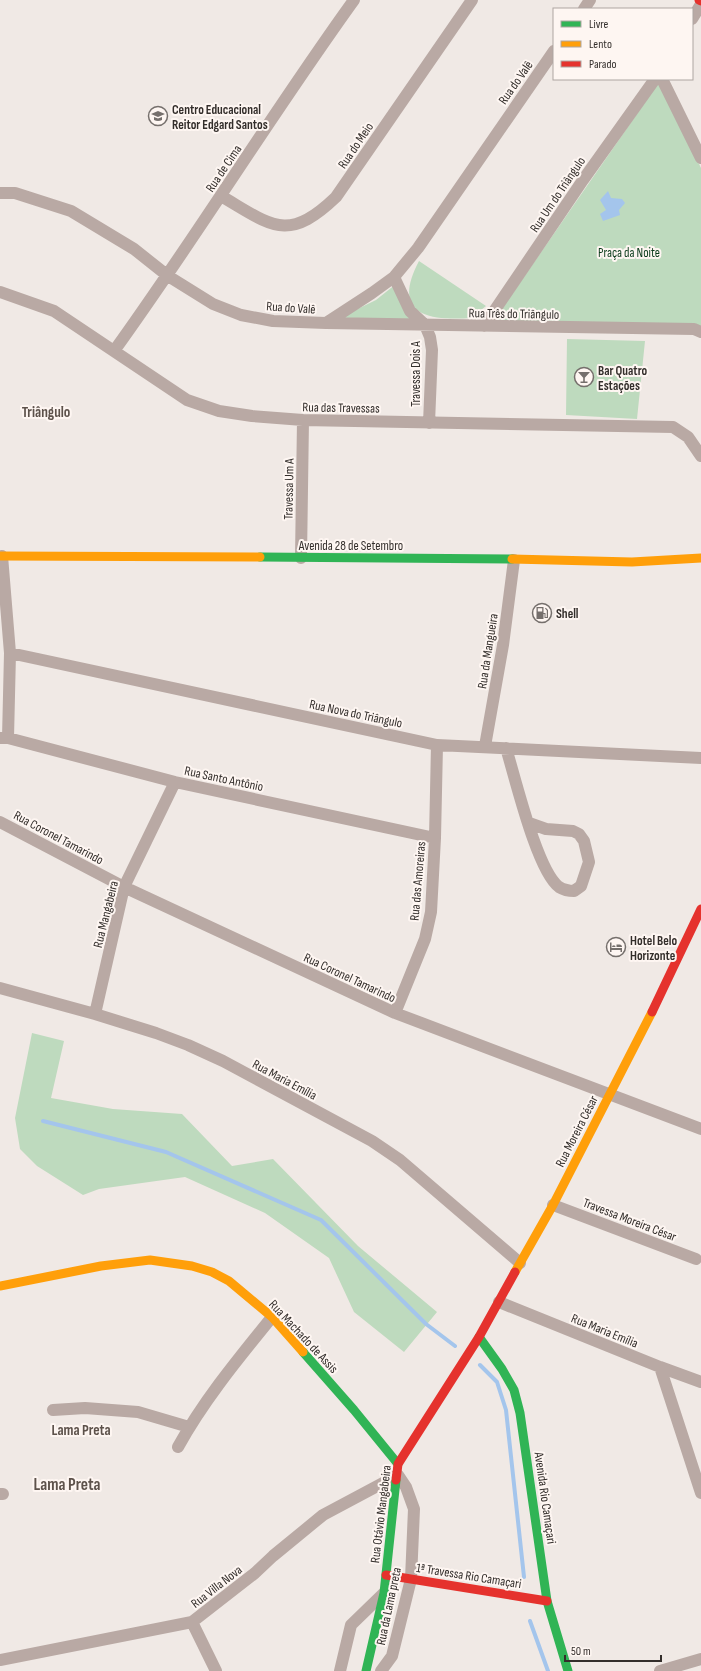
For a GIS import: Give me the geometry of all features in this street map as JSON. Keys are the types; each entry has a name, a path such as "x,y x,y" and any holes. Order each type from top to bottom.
{"street":[{"name":"Rua de Cima","path":"114,351 168,276 354,0"},
{"name":"Rua do Meio","path":"221,196 269,223 284,227 293,226 308,220 321,212 336,197 472,0"},
{"path":"693,17 701,4"},
{"name":"Rua do Valê","path":"0,193 15,193 71,211 134,249 168,276 213,304 241,315 273,322 326,323 372,294 394,277 418,248 553,52"},
{"name":"Rua Um do Triângulo","path":"484,326 583,180 653,80"},
{"path":"662,80 701,158"},
{"path":"394,277 410,311 425,325"},
{"name":"Rua das Travessas","path":"0,292 54,311 187,400 219,410 252,416 303,420 673,427 688,437 701,456"},
{"name":"Rua Três do Triângulo","path":"326,323 694,329 701,332"},
{"name":"Travessa Dois A","path":"425,325 430,337 432,350 429,423"},
{"name":"Travessa Um A","path":"301,558 303,420"},
{"name":"Avenida 28 de Setembro","path":"1,556 632,562 701,558"},
{"name":"Rua Santo Antônio","path":"1,556 10,653 4,738 174,782 435,838"},
{"name":"Rua da Mangueira","path":"485,746 503,645 514,560"},
{"name":"Rua Nova do Triângulo","path":"10,653 437,745 485,746 701,758"},
{"name":"Rua das Amoreiras","path":"394,1013 425,939 431,912 435,838 437,745"},
{"path":"506,748 529,823 540,858 556,883 567,890 574,891 581,886 589,862 584,841 579,834 573,831 539,828 529,823"},
{"name":"Rua Mangabeira","path":"96,1014 124,887 174,782"},
{"name":"Rua Coronel Tamarindo","path":"0,822 124,887 394,1013 701,1128"},
{"name":"Rua Moreira César","path":"463,1360 479,1337 553,1204 674,968 701,909"},
{"name":"Rua Maria Emília","path":"1,992 96,1014 188,1045 223,1061 372,1141 400,1160 520,1263"},
{"name":"Travessa Moreira César","path":"553,1204 696,1260"},
{"name":"Rua Machado de Assis","path":"0,1286 101,1266 150,1260 175,1263 212,1272 229,1281 272,1317 354,1410 398,1469"},
{"name":"Rua Maria Emília","path":"499,1302 701,1382"},
{"path":"178,1447 189,1427 229,1370 272,1317"},
{"name":"Avenida Rio Camaçari","path":"479,1337 502,1369 514,1390 520,1413 547,1601 568,1671"},
{"name":"Rua Otávio Mangabeira","path":"366,1671 384,1593 398,1469 463,1360"},
{"path":"660,1367 701,1493"},
{"path":"52,1410 85,1408 138,1412 189,1427"},
{"name":"Rua da Lama preta","path":"381,1671 392,1656 411,1579 414,1509 398,1469"},
{"name":"Rua Villa Nova","path":"0,1660 192,1622 255,1573 273,1556 323,1515 398,1469"},
{"name":"1ª Travessa Rio Camaçari","path":"386,1575 547,1601"},
{"path":"340,1671 351,1625 384,1593"},
{"path":"192,1622 216,1671"},
{"path":"660,1671 701,1659"}],"green space":[{"name":"Praça da Noite","path":"659,82 701,168 701,330 492,323"},
{"path":"419,261 486,306 471,318 455,319 440,318 428,315 418,310 412,303 409,293 411,279"},
{"path":"396,284 410,320 339,318 376,300"},
{"path":"567,339 645,341 637,419 566,415"},
{"path":"32,1033 64,1041 51,1098 113,1109 182,1114 232,1166 273,1159 358,1246 437,1312 404,1352 354,1312 329,1258 265,1213 185,1177 99,1189 83,1195 37,1166 20,1149 15,1118"}],"water":[{"path":"608,191 611,198 622,199 625,203 619,210 620,215 603,221 600,214 606,210 600,200"}],"waterway":[{"path":"43,1121 166,1152 321,1220 426,1324 455,1346"},
{"path":"480,1365 497,1382 506,1410 524,1577"},
{"path":"530,1621 548,1671"}],"traffic: fast":[{"path":"260,557 512,559"},
{"path":"479,1337 502,1369 514,1390 520,1413 547,1601 568,1671"},
{"path":"303,1352 354,1410 398,1464"},
{"path":"366,1671 384,1593 396,1480"}],"traffic: slow":[{"path":"0,556 260,557"},
{"path":"512,559 632,562 701,558"},
{"path":"515,1272 553,1205 652,1012"},
{"path":"0,1286 101,1266 150,1260 192,1266 212,1272 229,1281 272,1317 303,1352"}],"traffic: jam":[{"path":"652,1012 701,909"},
{"path":"396,1480 398,1464 479,1337 515,1272"},
{"path":"386,1575 547,1601"}],"place":[{"name":"Centro Educacional Reitor Edgard Santos","path":"158,116"},
{"name":"Bar Quatro Estações","path":"584,377"},
{"name":"Shell","path":"542,613"},
{"name":"Hotel Belo Horizonte","path":"616,947"}],"district":[{"name":"Triângulo","path":"46,412"},
{"name":"Lama Preta","path":"81,1430"},
{"name":"Lama Preta","path":"67,1484"}]}
